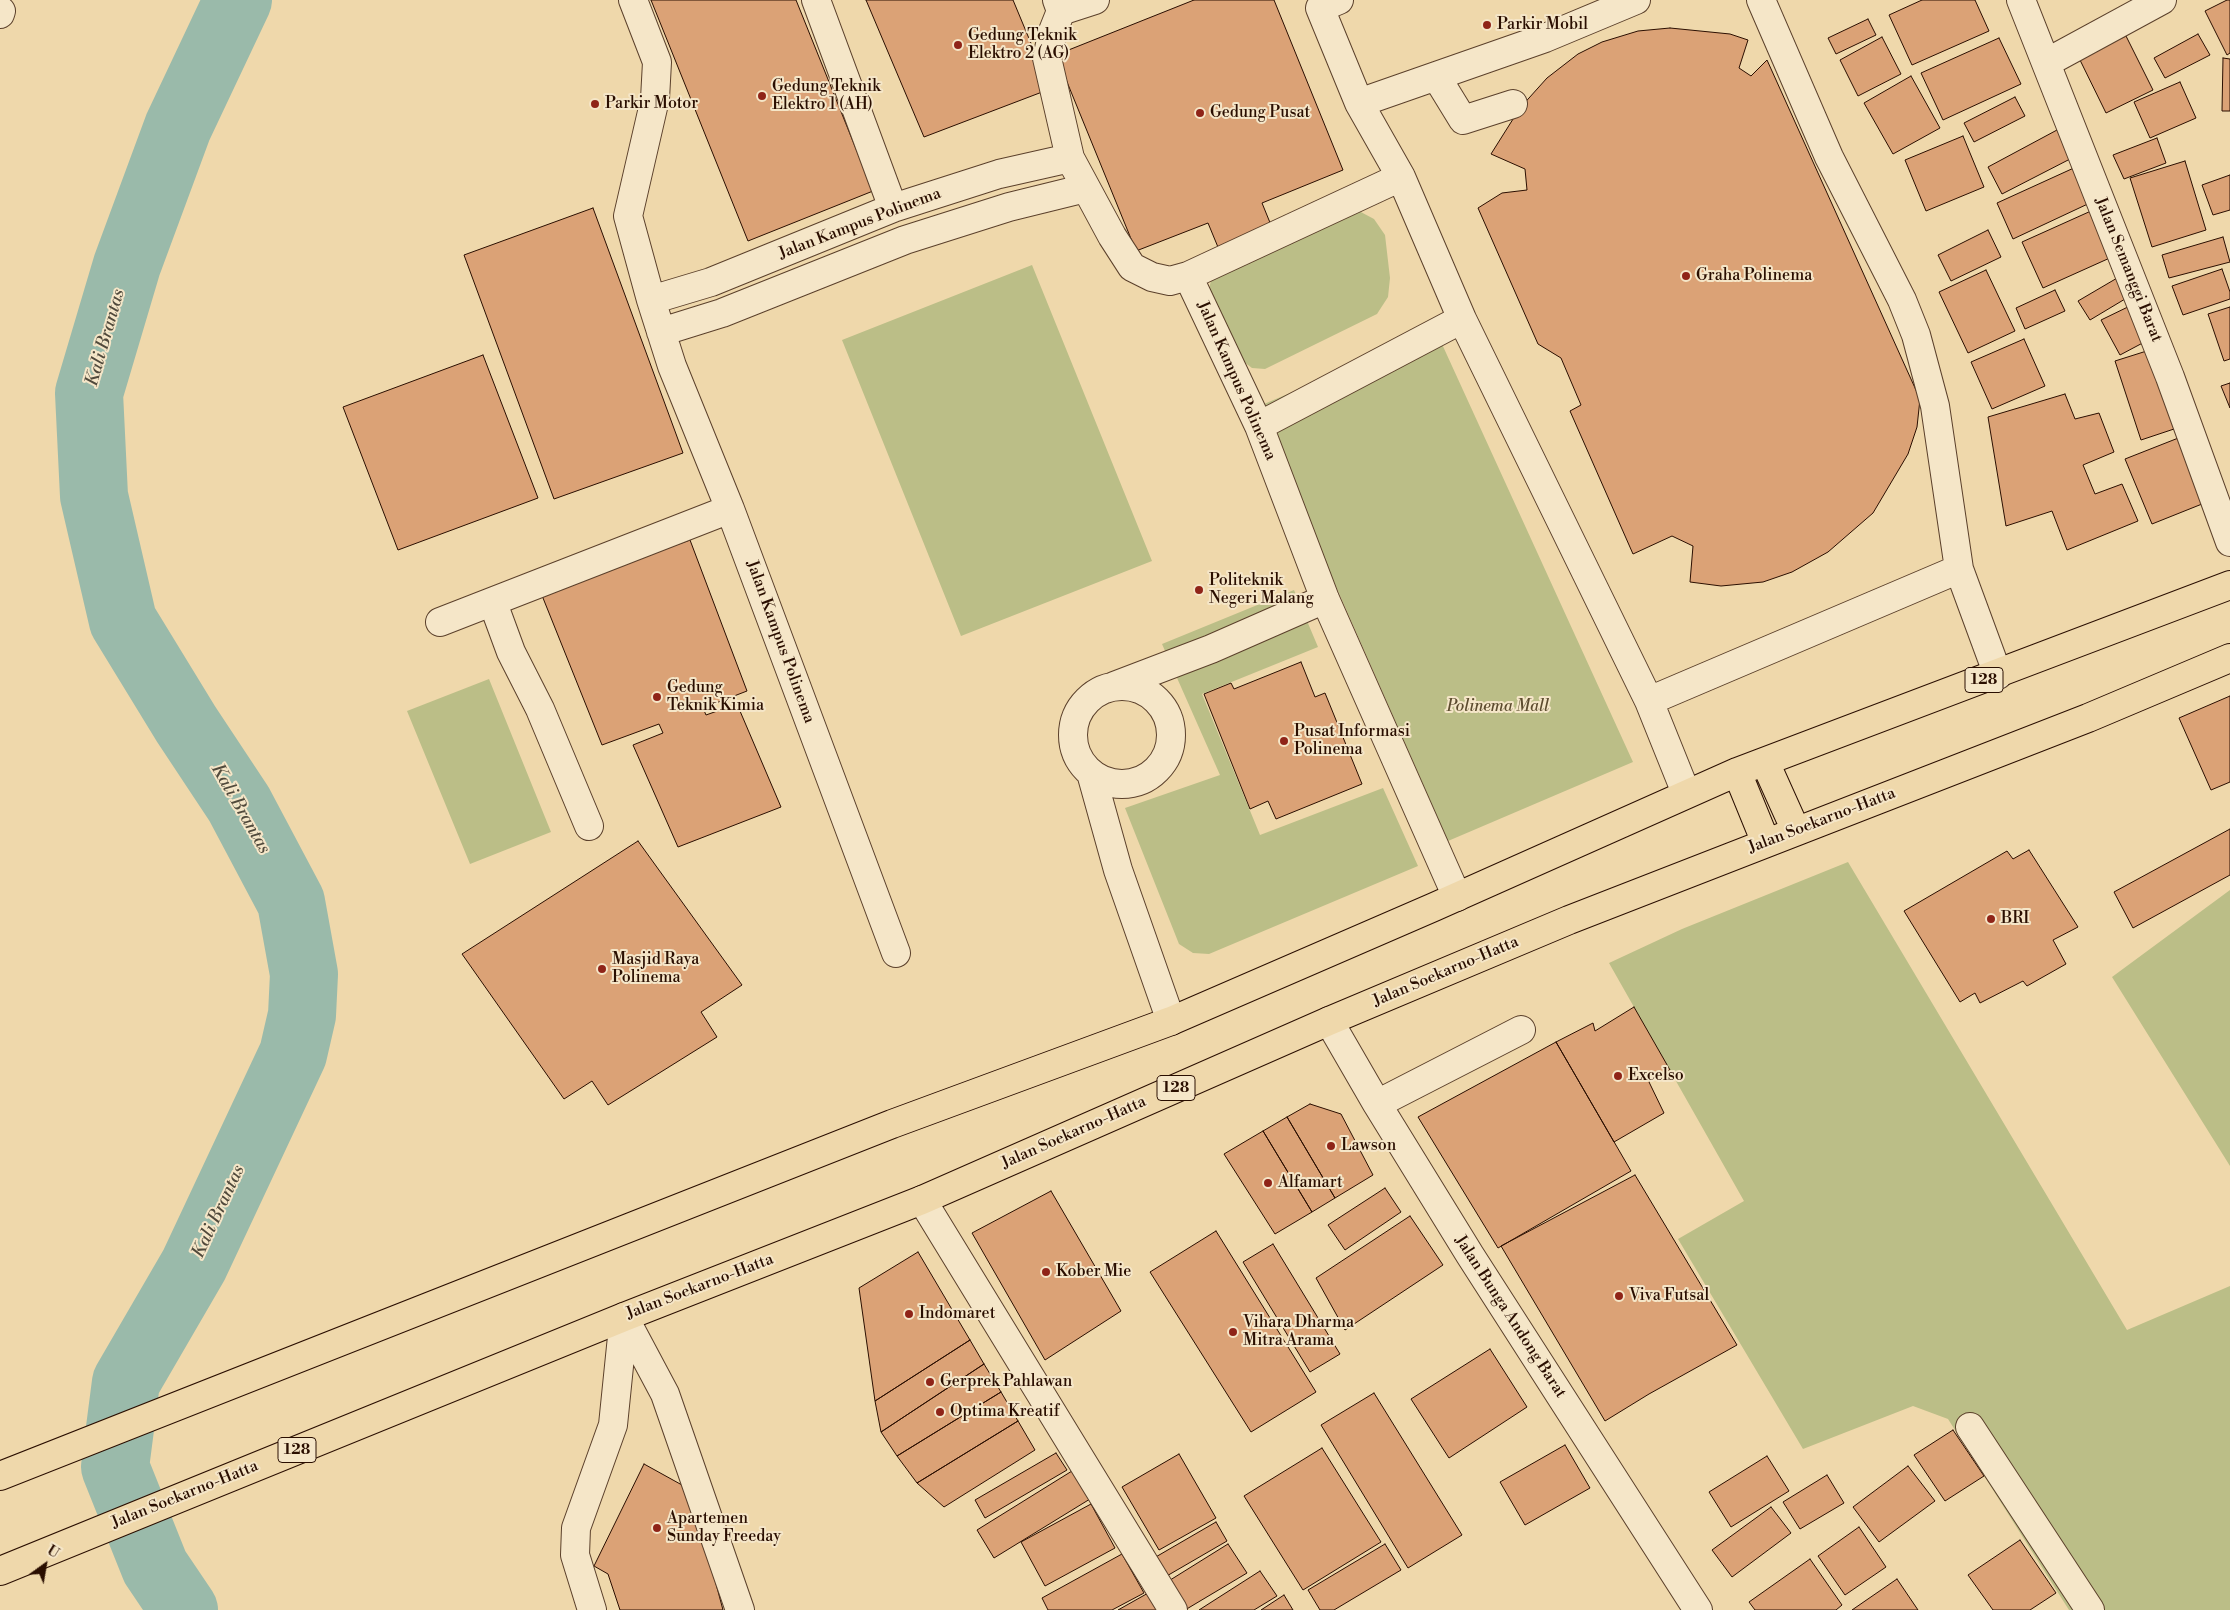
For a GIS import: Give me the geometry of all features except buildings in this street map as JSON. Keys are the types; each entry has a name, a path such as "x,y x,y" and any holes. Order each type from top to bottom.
{"main road":[{"name":"128","path":"0,1476 892,1124 1171,1021 1457,897 1737,772 1998,675 2230,585"},
{"name":"Jalan Soekarno-Hatta","path":"4,1569 624,1317 922,1200 1329,1021 1569,920 2088,718 2230,658"},
{"path":"1765,762 1796,831"},
{"path":"1737,772 1766,843"}],"street":[{"path":"633,0 657,62 655,99 628,216 651,300"},
{"path":"816,0 893,208"},
{"path":"1095,0 1060,5 1048,58 1070,158 1112,236 1132,267 1152,277 1170,281 1188,276 1401,177"},
{"path":"1359,103 1545,38 1636,0"},
{"path":"1761,0 1828,157 1902,300 1916,335 1935,406 1958,569 1998,675"},
{"name":"Jalan Semanggi Barat","path":"2021,0 2170,378 2230,542"},
{"path":"2046,63 2162,0"},
{"path":"1330,4 1359,103 1401,177 1462,319 1649,701 1686,794"},
{"path":"1436,76 1463,120 1513,104"},
{"name":"Jalan Kampus Polinema","path":"896,953 730,509 672,366 651,300 711,282 893,208 999,174 1070,158"},
{"name":"Jalan Kampus Polinema","path":"661,332 722,313 905,240 1008,207 1086,188"},
{"name":"Jalan Kampus Polinema","path":"1188,276 1259,426 1325,599 1457,897"},
{"path":"1259,426 1462,319"},
{"path":"440,622 493,603 730,509"},
{"path":"1649,701 1958,569"},
{"path":"1111,687 1127,686 1142,690 1156,699 1166,712 1172,728 1171,745 1165,761 1153,774 1139,782 1122,785 1106,782 1091,773 1080,762 1074,748 1072,732 1076,716 1084,703 1096,693 1111,687 1212,649 1325,599"},
{"path":"493,603 511,652 540,709 588,826"},
{"path":"1091,773 1118,870 1171,1021"},
{"name":"Jalan Bunga Andong Barat","path":"1329,1021 1377,1104 1470,1255 1698,1610"},
{"path":"1377,1104 1521,1030"},
{"path":"922,1200 1173,1610"},
{"path":"592,1610 575,1555 576,1528 613,1425 624,1317"},
{"path":"624,1317 665,1394 740,1610"},
{"path":"1970,1427 2090,1610"}],"green space":[{"path":"1357,210 1374,219 1385,235 1390,278 1388,297 1377,314 1265,369 1252,368 1236,356 1209,289 1213,272"},
{"path":"1032,265 1152,561 961,636 842,340"},
{"name":"Polinema Mall","path":"1436,331 1633,762 1448,841 1257,407"},
{"path":"1294,590 1318,647 1202,694 1260,835 1383,788 1418,866 1209,954 1193,953 1179,944 1125,808 1220,775 1162,644"},
{"path":"489,679 551,832 470,864 407,711"},
{"path":"1848,862 2127,1330 2230,1286 2230,1610 2069,1610 1948,1419 1913,1406 1803,1449 1678,1239 1744,1201 1609,963 1682,929"},
{"path":"2230,890 2230,1166 2112,977"}],"waterway":[{"name":"Kali Brantas","path":"184,1610 155,1567 115,1467 126,1382 194,1265 293,1054 302,1015 304,974 291,902 239,804 186,724 123,621 94,496 89,393 127,265 178,127 238,0"}],"place":[{"name":"Parkir Mobil","path":"1487,25"},
{"name":"Gedung Teknik Elektro 2 (AG)","path":"958,45"},
{"name":"Gedung Teknik Elektro 1 (AH)","path":"762,96"},
{"name":"Parkir Motor","path":"595,104"},
{"name":"Gedung Pusat","path":"1200,113"},
{"name":"Graha Polinema","path":"1686,276"},
{"name":"Politeknik Negeri Malang","path":"1199,590"},
{"name":"Gedung Teknik Kimia","path":"657,697"},
{"name":"Pusat Informasi Polinema","path":"1284,741"},
{"name":"BRI","path":"1991,919"},
{"name":"Masjid Raya Polinema","path":"602,969"},
{"name":"Excelso","path":"1618,1076"},
{"name":"Lawson","path":"1331,1146"},
{"name":"Alfamart","path":"1268,1183"},
{"name":"Kober Mie","path":"1046,1272"},
{"name":"Viva Futsal","path":"1619,1296"},
{"name":"Indomaret","path":"909,1314"},
{"name":"Vihara Dharma Mitra Arama","path":"1233,1332"},
{"name":"Gerprek Pahlawan","path":"930,1382"},
{"name":"Optima Kreatif","path":"940,1412"},
{"name":"Apartemen Sunday Freeday","path":"657,1528"}]}
